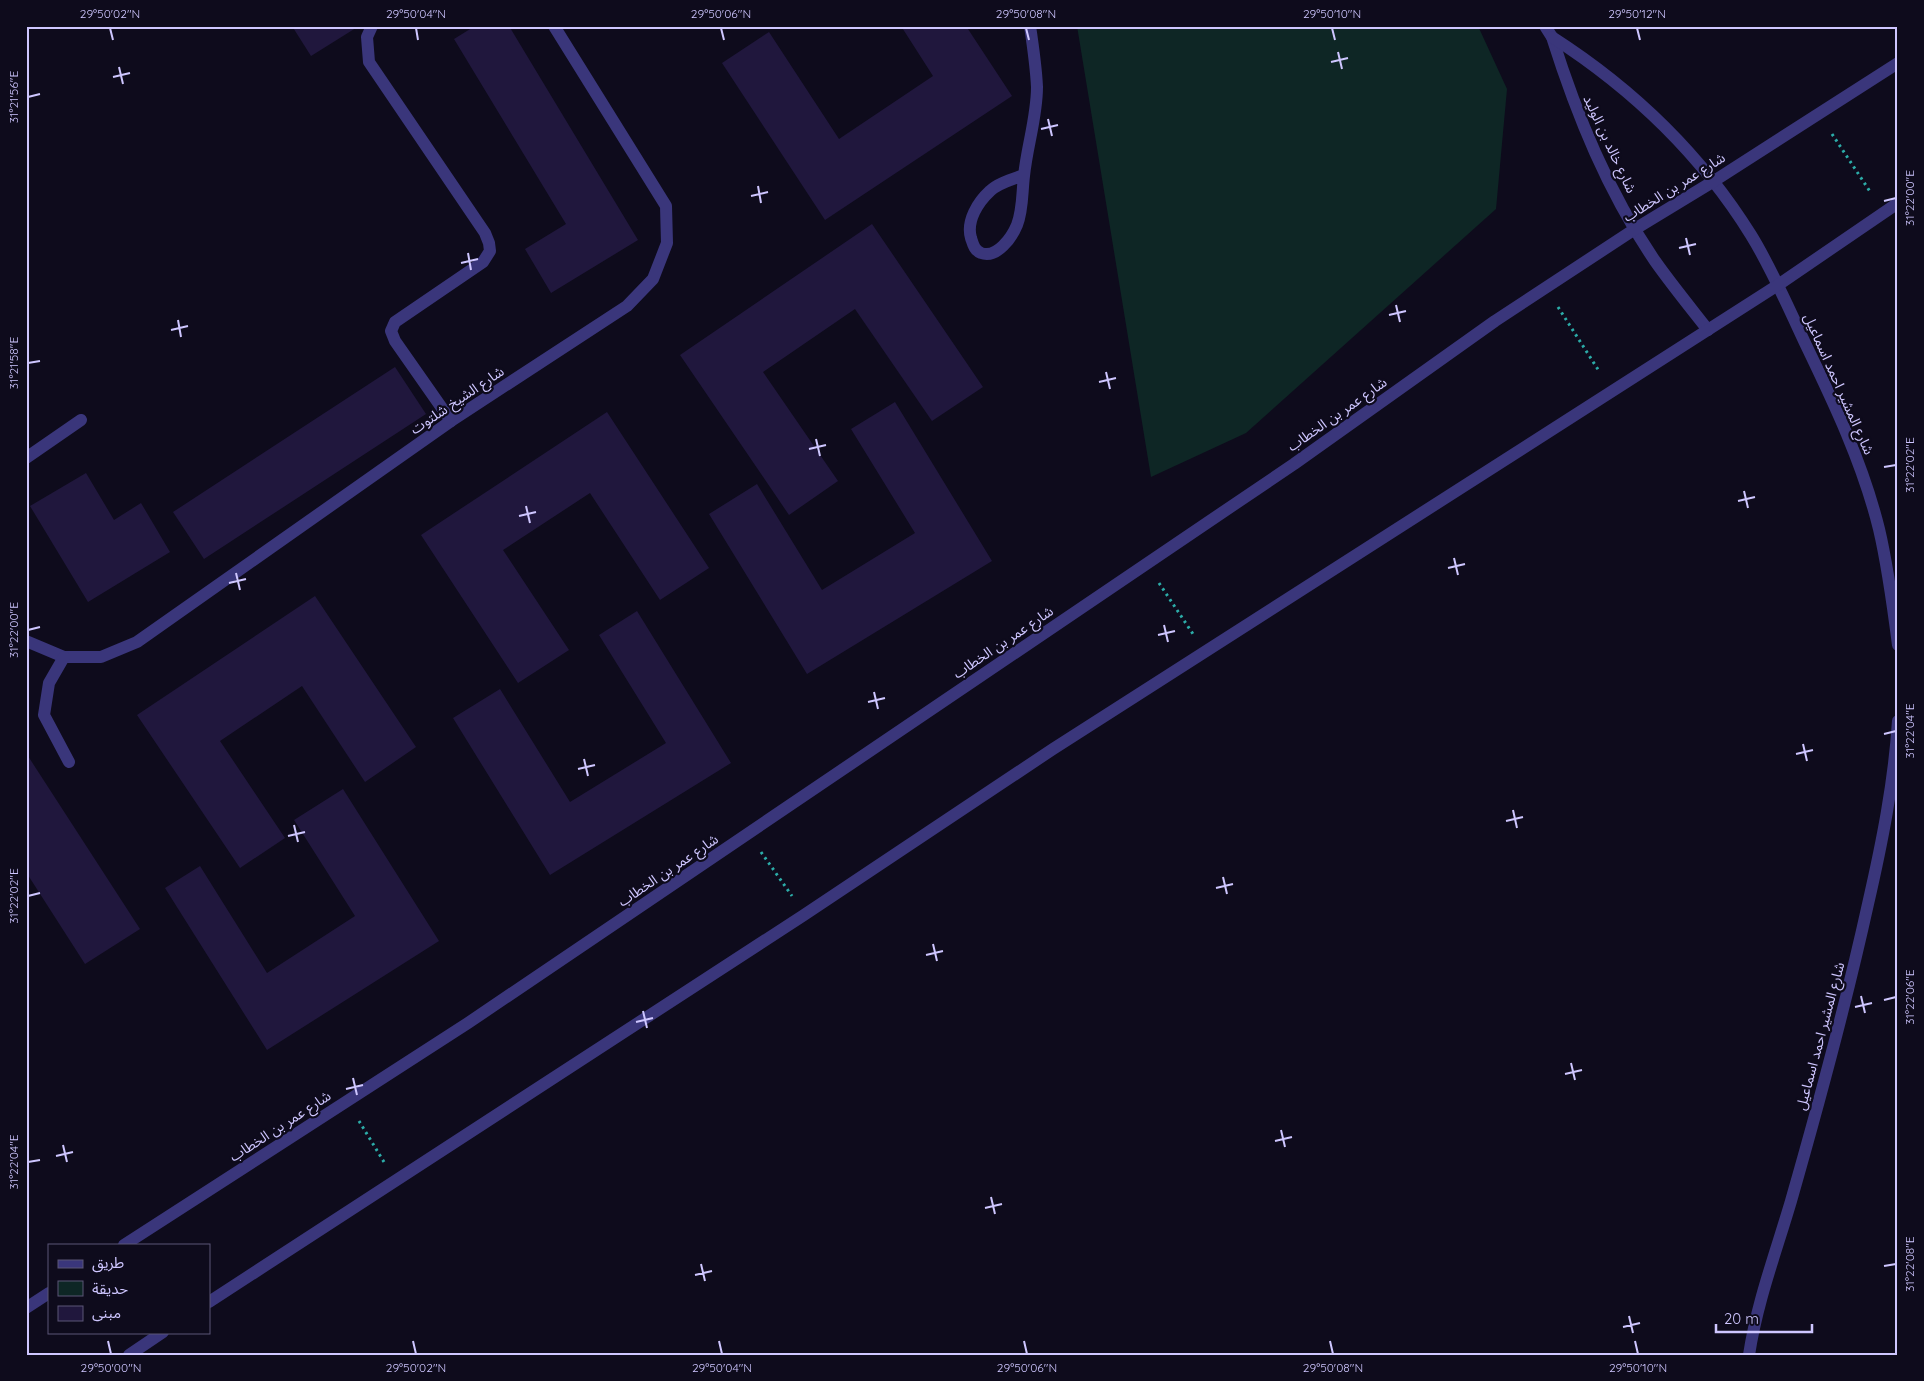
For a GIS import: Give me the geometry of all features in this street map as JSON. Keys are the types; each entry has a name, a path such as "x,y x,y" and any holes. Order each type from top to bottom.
{"street":[{"path":"372,26 367,37 370,62 479,225 489,243 490,251 483,262 395,322 391,331 395,341 451,421"},
{"name":"شارع الشيخ شلتوت","path":"26,641 64,657 102,657 137,642 451,421 628,306 653,279 667,244 666,206 554,26"},
{"path":"1024,175 990,190 975,209 970,234 974,247 980,253 987,254 1000,249 1010,239 1020,216 1024,175 1036,114 1035,62 1030,26"},
{"name":"شارع خالد بن الوليد","path":"1549,32 1628,91 1673,134 1714,181 1752,237 1778,285"},
{"name":"شارع خالد بن الوليد","path":"1549,32 1576,108 1614,192 1665,274 1708,330"},
{"name":"شارع عمر بن الخطاب","path":"126,1244 468,1024 1294,464 1495,321 1635,228 1714,181 1898,63"},
{"path":"210,1301 804,915 1053,749 1778,285 1898,203"},
{"name":"شارع المشير احمد اسماعيل","path":"1778,285 1835,404 1859,465 1881,538 1889,577 1898,645"},
{"path":"26,458 81,420"},
{"path":"64,657 49,683 44,715 69,762"},
{"name":"شارع المشير احمد اسماعيل","path":"1749,1355 1754,1325 1854,970 1886,824 1898,721"},
{"path":"26,1308 48,1294"},
{"path":"129,1355 160,1334"}],"path":[{"path":"1819,114 1884,212"},
{"path":"1546,288 1612,392"},
{"path":"1146,564 1206,652"},
{"path":"748,833 804,915"},
{"path":"346,1101 395,1180"}],"green space":[{"path":"1077,26 1478,26 1507,89 1496,209 1246,433 1151,477"}],"building":[{"path":"292,26 359,26 311,56"},
{"path":"475,26 509,26 638,240 551,293 525,249 566,224 454,39"},
{"path":"901,26 966,26 1012,96 825,220 722,63 769,32 839,139 933,76"},
{"path":"872,224 983,387 932,421 855,309 763,372 838,481 789,515 680,355"},
{"path":"395,367 426,414 204,559 173,512"},
{"path":"895,402 992,561 807,674 709,514 757,484 822,590 915,533 851,429"},
{"path":"607,412 709,568 660,600 590,493 503,550 569,650 518,683 421,535"},
{"path":"86,473 114,520 141,503 170,552 88,602 30,506"},
{"path":"315,596 416,747 365,782 302,686 220,741 285,838 240,868 137,715"},
{"path":"637,611 731,763 550,875 453,718 500,689 570,802 666,743 599,635"},
{"path":"26,753 140,929 85,964 26,872"},
{"path":"343,789 439,941 267,1050 165,888 200,866 267,973 355,916 294,820"}]}
